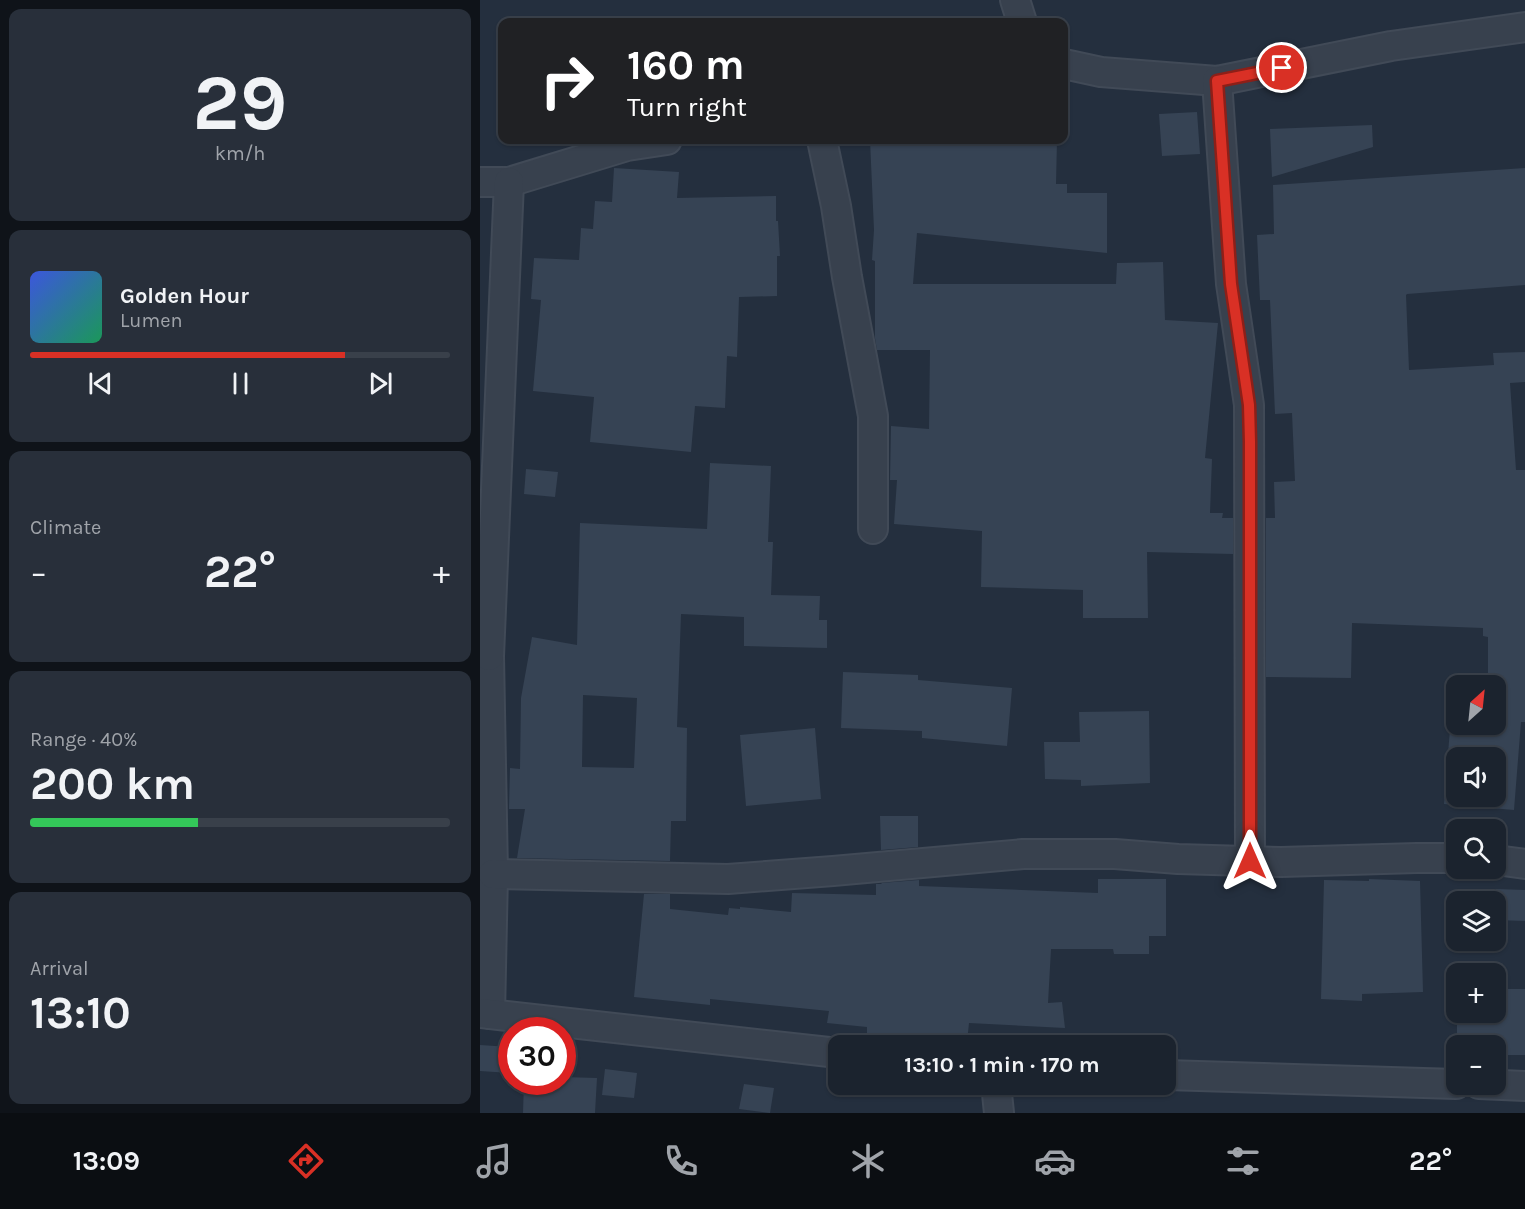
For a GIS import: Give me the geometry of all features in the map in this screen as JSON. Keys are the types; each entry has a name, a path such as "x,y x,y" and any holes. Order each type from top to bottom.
{"street":[{"path":"1016,0 1021,18"},
{"path":"1068,65 1101,72 1217,81 1392,46 1525,27"},
{"path":"1217,81 1231,284 1249,405 1250,861"},
{"path":"480,182 510,182 627,146 640,144"},
{"path":"823,144 873,416 873,529"},
{"path":"510,182 484,656 493,874 485,1014 828,1052"},
{"path":"493,874 728,879 1023,854 1116,854 1250,861 1446,858"},
{"path":"1506,861 1525,864"},
{"path":"1176,1076 1446,1084"},
{"path":"1506,1085 1525,1086"},
{"path":"997,1095 999,1113"}],"building":[{"path":"1197,112 1200,154 1162,156 1159,114"},
{"path":"1372,125 1373,147 1272,177 1270,129"},
{"path":"870,144 1057,144 1056,184 1067,184 1067,193 1107,193 1107,253 917,233 913,284 1116,284 1117,263 1163,262 1165,320 1218,323 1205,458 1212,459 1210,513 1223,513 1222,518 1233,518 1233,554 1147,552 1148,618 1083,618 1083,590 981,587 982,531 894,524 897,480 890,480 891,426 929,429 930,350 877,350 875,261 872,260 874,230"},
{"path":"614,168 679,172 677,198 776,196 780,256 777,256 777,296 739,297 737,357 727,356 725,408 695,406 691,452 590,442 594,397 533,391 541,300 531,299 534,258 579,260 581,228 593,229 595,201 612,202"},
{"path":"1525,168 1525,285 1406,295 1409,370 1494,365 1493,353 1525,352 1525,382 1510,383 1516,470 1525,470 1525,722 1521,722 1514,810 1479,807 1506,807 1506,747 1449,747 1450,735 1506,735 1506,675 1488,675 1488,637 1483,636 1483,628 1352,623 1351,678 1266,677 1266,518 1275,518 1274,482 1295,481 1292,413 1275,414 1270,300 1260,300 1257,235 1274,234 1273,185"},
{"path":"710,463 771,466 768,542 773,542 771,595 820,596 819,620 827,620 827,648 744,646 744,617 681,614 677,727 687,728 686,821 671,821 670,861 517,858 525,809 509,809 510,768 520,769 521,698 532,637 577,645 580,523 707,529","holes":["583,695 637,698 634,768 582,767"]},
{"path":"526,469 558,472 555,497 524,494"},
{"path":"843,672 918,675 918,680 1012,688 1007,746 922,738 922,731 841,728"},
{"path":"1149,711 1150,783 1081,786 1081,780 1045,779 1044,742 1080,742 1079,712"},
{"path":"815,728 821,799 746,806 740,735"},
{"path":"1446,779 1446,804 1444,804"},
{"path":"880,816 918,816 918,847 881,850"},
{"path":"1098,879 1166,879 1166,936 1149,936 1149,954 1114,954 1113,949 1051,949 1048,1003 1062,1002 1065,1028 969,1023 968,1035 889,1035 867,1033 867,1027 827,1023 829,1011 710,999 710,1005 634,997 644,894 670,894 670,909 728,915 729,908 740,909 740,907 791,912 792,893 876,895 876,884 919,880 919,886 1098,893"},
{"path":"1369,879 1420,881 1423,992 1362,994 1362,1001 1321,999 1324,880 1369,881"},
{"path":"1496,889 1525,890 1525,921 1506,920 1506,891 1496,891"},
{"path":"1506,989 1525,989 1525,1055 1506,1055 1506,1035 1457,1035 1457,1023 1506,1023"},
{"path":"480,1045 498,1046 498,1072 480,1071"},
{"path":"605,1069 637,1073 634,1098 602,1095"},
{"path":"576,1077 597,1078 595,1113 523,1113 524,1095 576,1095"},
{"path":"744,1084 774,1088 770,1113 739,1109"}],"route":[{"path":"1250,861 1249,405 1231,284 1217,81 1282,68"}]}
